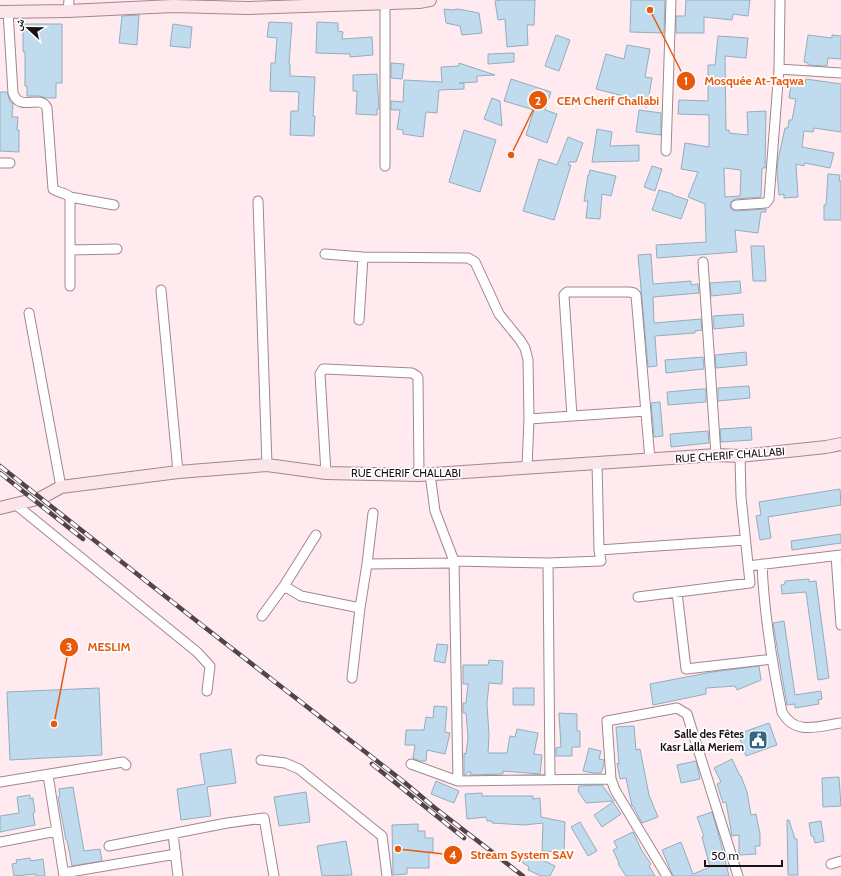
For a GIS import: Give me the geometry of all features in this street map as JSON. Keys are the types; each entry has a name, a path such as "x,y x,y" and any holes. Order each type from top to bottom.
{"street":[{"path":"666,151 672,0"},
{"path":"736,205 766,203 769,199 779,69 780,0"},
{"path":"114,205 70,197 66,194 56,192 53,189 47,108 42,102 19,102 15,99 13,93 4,12 68,6 173,3 248,4 423,1"},
{"path":"385,2 385,166"},
{"path":"779,69 841,73"},
{"path":"0,163 10,163"},
{"path":"70,197 70,286"},
{"path":"258,201 267,466"},
{"path":"70,250 117,249"},
{"path":"325,254 363,257 468,258 475,262 499,314 525,348 528,360 529,419 527,467"},
{"path":"359,320 363,257"},
{"path":"703,262 716,455"},
{"path":"161,290 178,472"},
{"path":"572,416 564,295 567,292 634,293 636,295 650,460"},
{"path":"29,313 61,487"},
{"path":"326,473 320,374 322,369 412,374 417,376 424,475 454,561 458,781"},
{"path":"529,419 646,412"},
{"name":"RUE CHERIF CHALLABI","path":"0,508 41,498 61,487 178,472 267,466 326,473 424,475 716,455 740,456 826,448 841,444"},
{"path":"638,597 750,583 741,497 740,456"},
{"path":"367,564 449,563 454,561 548,563 600,561 597,463"},
{"path":"15,504 197,652 210,666 208,691"},
{"path":"352,678 373,513"},
{"path":"262,616 284,586 316,535"},
{"path":"600,550 745,540"},
{"path":"748,566 838,556 841,625"},
{"path":"548,563 550,779"},
{"path":"762,564 772,659 782,712 786,720 793,725 804,728 841,723"},
{"path":"284,586 301,596 360,608"},
{"path":"677,592 686,669 772,659"},
{"path":"667,876 615,790 611,779 607,721 678,708 687,714 738,876"},
{"path":"261,760 285,763 299,769 382,836 387,876"},
{"path":"0,782 124,762 126,765"},
{"path":"411,764 458,781 611,779"},
{"path":"48,775 64,875 176,854"},
{"path":"110,846 227,823 264,818 274,876"},
{"path":"0,842 57,831"},
{"path":"173,834 178,876"},
{"path":"831,864 841,861"}],"building":[{"path":"535,0 534,25 527,25 528,45 507,47 505,19 498,20 495,1"},
{"path":"631,0 665,0 664,33 630,32"},
{"path":"686,0 750,0 748,16 733,14 732,20 704,17 704,33 676,33 676,16 685,16"},
{"path":"444,9 458,9 479,13 482,33 462,35 460,26 446,23"},
{"path":"139,15 137,45 119,43 122,16"},
{"path":"269,22 292,23 289,64 290,76 315,77 313,116 315,116 314,136 290,135 291,111 298,111 299,92 270,91 271,63 275,63 277,38 267,37"},
{"path":"317,22 338,23 338,31 343,32 342,39 372,37 373,55 350,57 350,54 316,53"},
{"path":"23,24 62,24 62,83 56,83 56,98 27,96 27,86 25,86 25,52 23,52"},
{"path":"173,24 192,27 190,48 170,46"},
{"path":"556,35 570,40 559,71 545,66"},
{"path":"808,35 832,38 832,35 841,36 841,59 828,58 827,66 808,65 808,63 804,62"},
{"path":"718,36 748,38 746,58 725,56 726,130 729,130 729,133 748,135 747,112 766,111 765,168 762,168 761,197 735,199 731,202 730,206 731,209 736,211 766,209 766,212 761,212 758,233 735,230 737,252 657,258 656,245 706,242 705,204 688,197 698,172 681,169 685,143 709,147 709,115 678,114 679,100 708,101 708,65 715,65","holes":["724,168 741,170 740,196 725,197"]},
{"path":"627,45 650,49 645,77 652,78 647,107 621,103 623,96 596,89 606,54 624,59"},
{"path":"514,53 514,62 488,64 488,54"},
{"path":"391,63 404,64 402,79 391,78"},
{"path":"459,63 495,75 477,76 477,82 459,83 464,83 464,89 439,90 437,113 426,112 423,137 403,134 403,130 397,129 400,110 391,110 391,101 403,102 404,80 442,82 441,67 459,66"},
{"path":"377,74 379,109 377,109 377,115 356,114 357,91 353,91 353,75"},
{"path":"511,79 551,92 545,110 557,114 547,143 526,135 534,110 504,101"},
{"path":"806,79 841,84 841,132 814,128 813,132 804,131 802,147 834,153 830,168 805,163 804,166 796,164 798,197 784,198 784,194 779,195 777,171 785,128 788,128 789,120 792,120 796,99 789,98 791,83 805,85"},
{"path":"0,92 7,92 10,101 13,104 12,117 18,117 17,130 19,130 19,152 0,151"},
{"path":"492,98 500,101 502,126 484,119"},
{"path":"639,110 661,113 661,135 636,132"},
{"path":"597,129 612,132 610,146 639,145 639,161 592,162"},
{"path":"464,130 496,140 480,192 449,182"},
{"path":"568,137 583,143 576,162 569,162 568,165 571,165 554,220 523,211 539,159 557,165"},
{"path":"652,166 662,169 655,191 644,187"},
{"path":"590,170 616,176 611,196 602,194 600,219 586,218 588,201 584,201"},
{"path":"828,174 840,175 841,220 824,220 824,205 826,205"},
{"path":"659,190 688,200 681,219 652,210"},
{"path":"751,246 764,246 766,281 753,281"},
{"path":"651,254 653,284 691,281 691,285 698,284 699,293 653,297 654,323 701,319 702,330 695,331 695,333 655,336 657,366 648,367 638,255"},
{"path":"740,281 741,293 711,296 710,283"},
{"path":"743,314 744,326 714,329 713,316"},
{"path":"746,352 747,365 716,368 715,355"},
{"path":"703,357 704,369 666,373 665,360"},
{"path":"749,386 750,398 718,401 718,388"},
{"path":"706,389 706,402 668,405 667,392"},
{"path":"660,402 663,436 654,437 651,403"},
{"path":"751,427 752,440 721,442 720,429"},
{"path":"708,431 709,443 671,447 670,434"},
{"path":"840,489 841,505 768,517 771,538 760,540 756,516 761,515 759,502"},
{"path":"841,534 841,543 792,550 791,541"},
{"path":"809,579 809,582 816,581 829,678 818,680 806,592 782,594 781,585 785,584 785,581"},
{"path":"784,621 795,695 821,691 822,699 818,700 819,704 795,708 795,704 787,705 773,623"},
{"path":"437,644 448,645 445,663 434,661"},
{"path":"489,660 503,661 502,684 489,683 487,704 489,735 488,753 507,753 510,736 515,737 517,729 538,733 534,754 542,755 540,774 503,771 503,774 470,775 471,772 468,772 464,775 464,753 466,754 468,738 466,713 463,713 463,703 466,703 468,684 463,684 463,665 488,665"},
{"path":"759,666 761,680 737,690 735,686 706,688 706,694 653,705 650,684 712,672"},
{"path":"99,688 102,755 10,760 7,692"},
{"path":"513,688 534,688 534,705 513,705"},
{"path":"434,706 447,707 445,732 450,733 445,754 427,750 426,761 419,761 413,758 415,745 405,745 406,730 424,730 426,717 433,718"},
{"path":"559,713 577,714 577,731 580,731 580,747 572,747 572,756 556,756 556,748 561,747"},
{"name":"Salle des Fêtes Kasr Lalla Meriem","path":"769,723 777,745 746,756 738,734"},
{"path":"634,726 636,750 640,749 649,795 658,817 642,823 632,806 626,778 620,779 617,763 619,764 616,727"},
{"path":"589,748 601,751 599,759 604,760 604,764 601,773 583,771"},
{"path":"231,749 236,783 207,787 211,816 181,820 177,789 205,784 200,754"},
{"path":"732,759 747,792 751,815 756,814 760,834 760,846 755,846 756,854 739,855 739,835 732,836 726,802 723,803 717,784 721,782 714,768"},
{"path":"696,761 700,779 681,783 677,765"},
{"path":"839,777 841,806 823,807 822,778"},
{"path":"436,781 459,791 454,803 431,794"},
{"path":"602,785 614,801 586,803 578,791 579,786"},
{"path":"73,787 84,851 100,849 102,861 72,866 58,797 60,797 59,789"},
{"path":"306,792 310,822 279,826 274,797"},
{"path":"482,793 482,796 533,796 533,799 540,798 541,817 565,822 564,852 542,851 543,823 524,825 492,823 492,821 487,821 486,817 467,819 465,794"},
{"path":"30,795 30,799 33,798 35,825 0,832 0,816 19,813 17,797"},
{"path":"613,802 621,814 602,827 594,815"},
{"path":"712,812 729,876 673,876 662,850 681,842 693,874 710,867 702,837 704,836 697,817"},
{"path":"787,820 789,820 795,839 797,839 798,875 788,875"},
{"path":"821,821 824,841 815,843 813,836 811,836 809,823"},
{"path":"580,822 597,851 588,856 571,827"},
{"path":"418,824 418,831 425,831 425,838 433,838 433,852 429,852 429,868 407,868 407,874 393,875 392,825"},
{"path":"633,832 642,851 651,864 649,866 655,876 626,876 618,864 619,863 613,850 617,848 614,841"},
{"path":"346,841 352,875 322,876 317,846"},
{"path":"525,854 532,860 534,856 555,866 550,876 541,876 528,870 529,867 520,861"},
{"path":"30,858 31,861 43,859 45,876 36,876 36,874 14,876 12,864 17,863 16,860"}],"railway":[{"path":"0,466 523,876"},
{"path":"0,473 83,539"},
{"path":"372,764 464,838"}],"place":[{"name":"Mosquée At-Taqwa","path":"650,10"},
{"name":"CEM Cherif Challabi","path":"511,155"},
{"name":"MESLIM","path":"54,724"},
{"name":"Salle des Fêtes Kasr Lalla Meriem","path":"758,740"},
{"name":"Stream System SAV","path":"398,849"}]}
